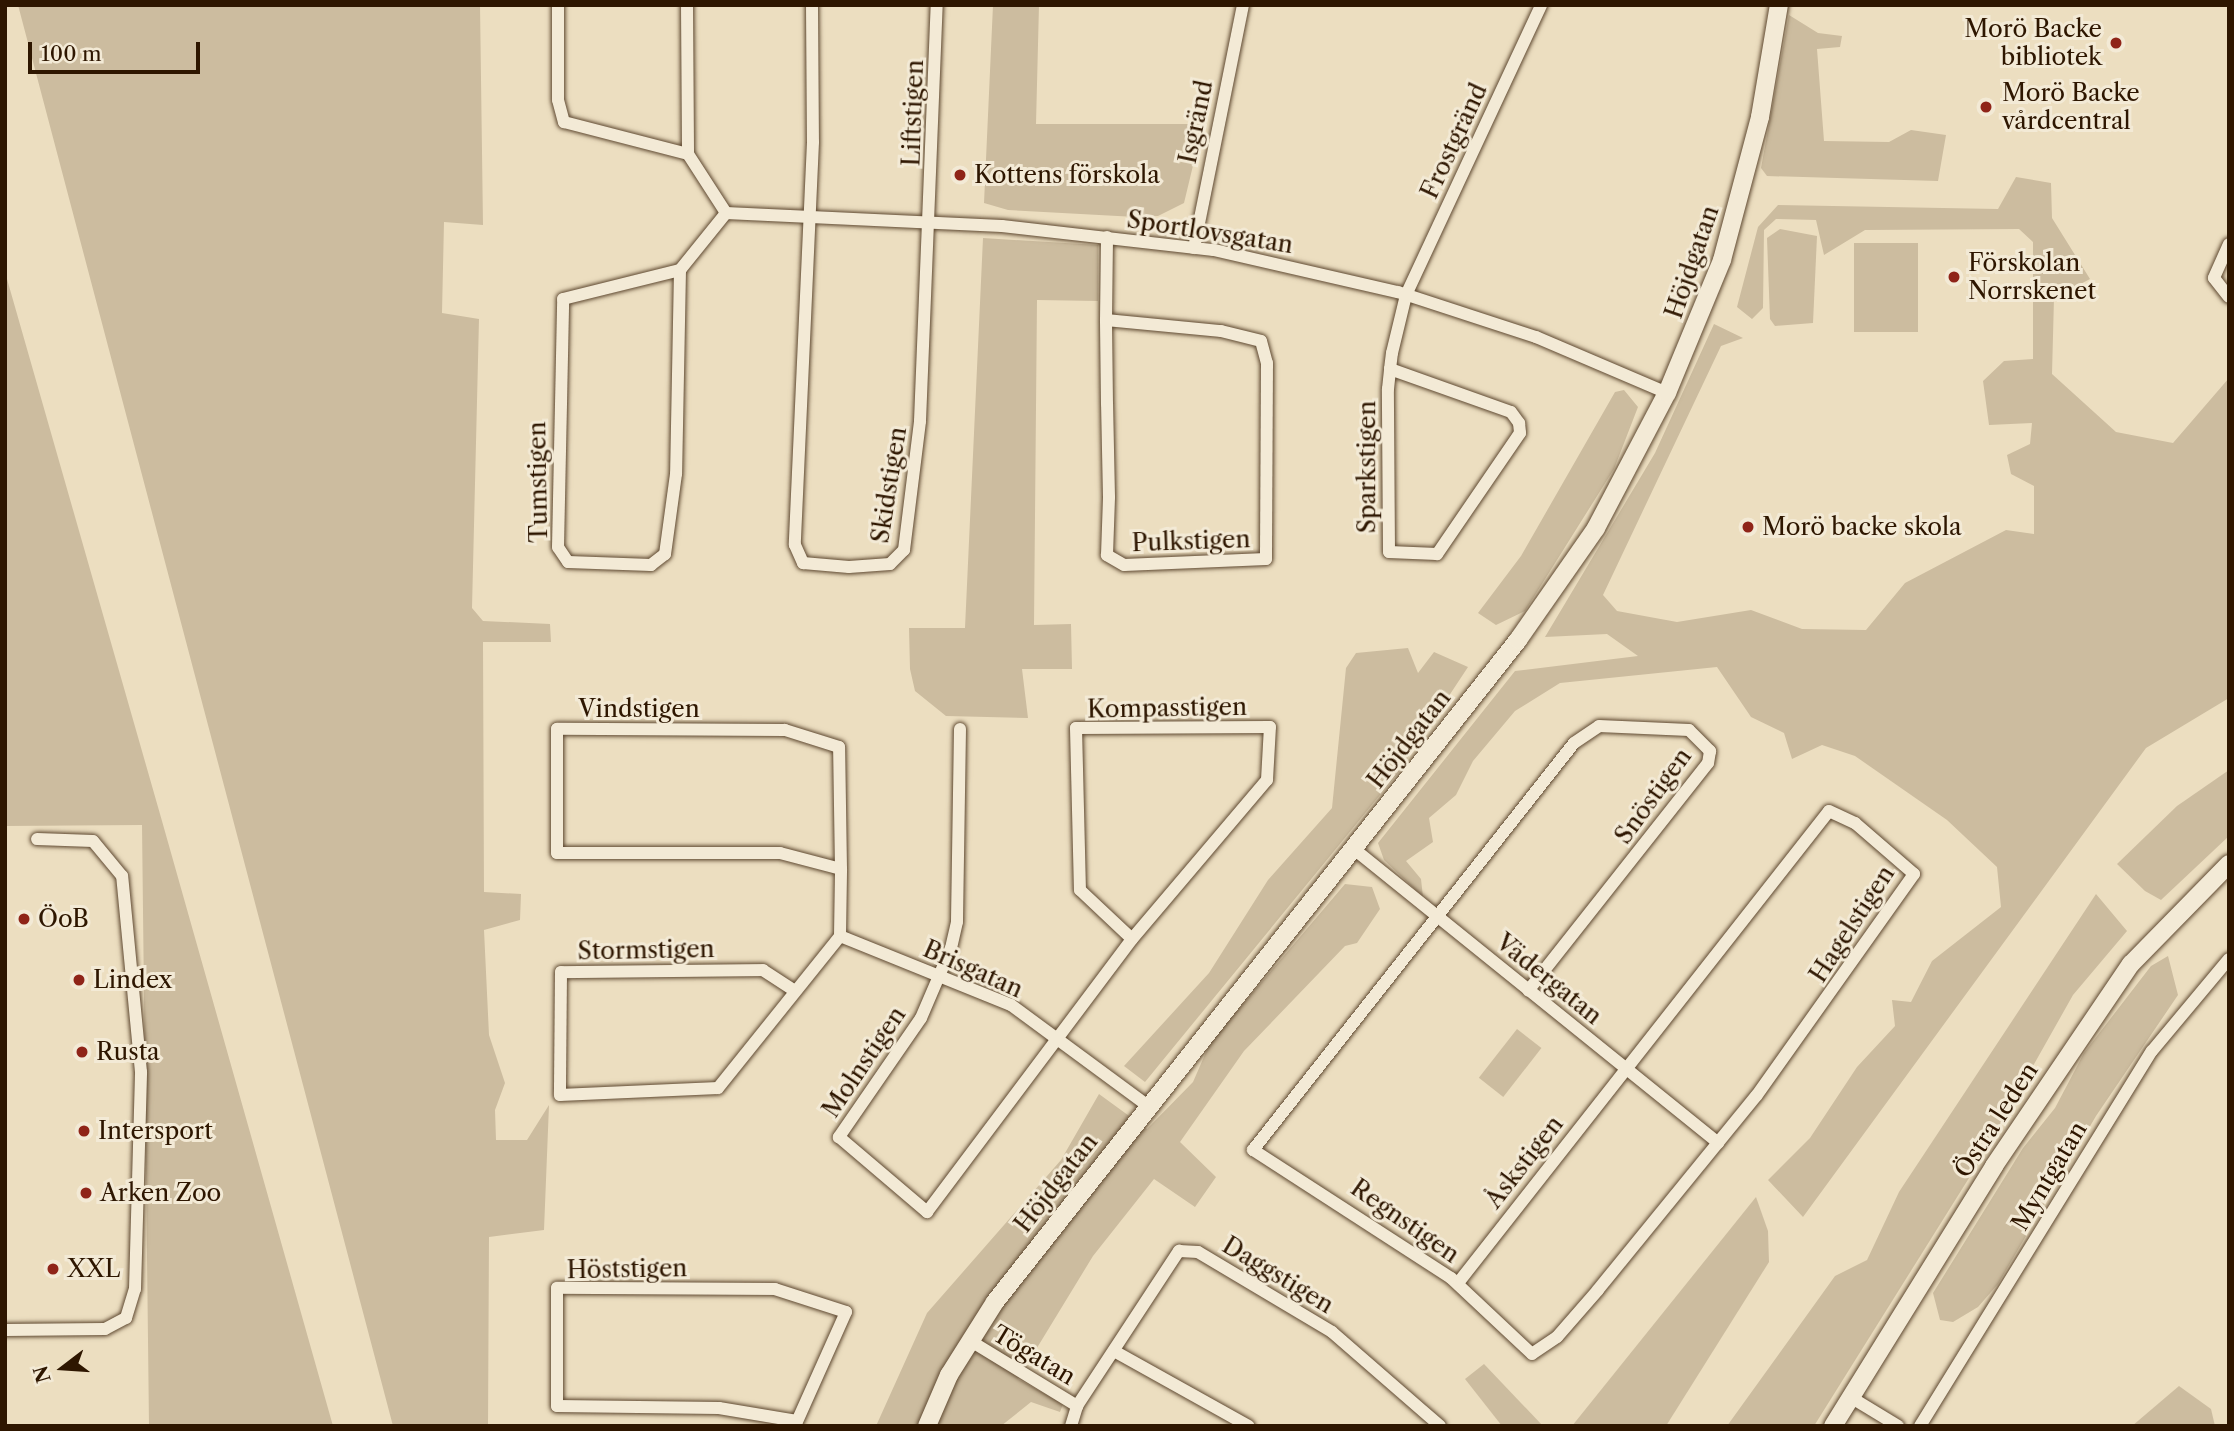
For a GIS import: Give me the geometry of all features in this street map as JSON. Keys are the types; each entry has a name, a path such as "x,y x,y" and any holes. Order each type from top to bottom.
{"street":[{"path":"558,5 558,100 564,122 688,154"},
{"path":"680,270 726,213 688,154 687,5"},
{"path":"809,217 812,5"},
{"name":"Liftstigen","path":"931,222 937,5"},
{"name":"Isgränd","path":"1194,247 1243,5"},
{"name":"Frostgränd","path":"1406,295 1541,5"},
{"name":"Höjdgatan","path":"927,1426 969,1340 1148,1106 1354,849 1558,586 1629,472 1667,393 1740,198 1779,5"},
{"name":"Sportlovsgatan","path":"726,213 931,222 1194,247 1406,295 1536,337 1667,393"},
{"name":"Skidstigen","path":"809,217 795,545 796,559 817,566 890,564 904,550 920,421 931,222"},
{"name":"Pulkstigen","path":"1106,320 1220,331 1261,341 1267,363 1266,559 1124,565 1107,555 1106,320 1107,237"},
{"path":"2229,244 2214,278 2218,292 2229,297"},
{"name":"Tumstigen","path":"680,270 676,474 665,554 651,565 568,562 558,547 558,312 573,294 680,270"},
{"name":"Sparkstigen","path":"1390,369 1511,412 1519,423 1520,433 1437,554 1388,552 1390,369 1406,295"},
{"name":"Snöstigen","path":"1437,915 1588,731 1653,725 1689,730 1703,741 1710,751 1703,771 1528,992"},
{"name":"Kompasstigen","path":"1058,1041 1132,939 1266,780 1270,727 1076,728 1080,890 1132,939"},
{"name":"Vindstigen","path":"840,936 841,869 839,747 785,730 557,729 556,853 780,853 841,869"},
{"name":"Molnstigen","path":"960,729 957,922 939,976 921,1018 839,1138 927,1212 1058,1041"},
{"name":"Hagelstigen","path":"1625,1066 1829,811 1893,851 1914,874 1910,881 1718,1143"},
{"path":"5,1330 105,1329 126,1318 135,1289 141,1072 122,876 93,841 37,839"},
{"name":"Vädergatan","path":"1354,849 1718,1143"},
{"name":"Östra leden","path":"1833,1426 1994,1166 2131,964 2229,864"},
{"name":"Regnstigen","path":"1437,915 1253,1150 1344,1204 1458,1283 1532,1354 1557,1337 1718,1143"},
{"name":"Brisgatan","path":"840,936 1011,1005 1148,1106"},
{"name":"Stormstigen","path":"795,991 763,970 561,972 560,1095 718,1088 840,936"},
{"name":"Myntgatan","path":"1920,1426 2152,1051 2229,959"},
{"name":"Åskstigen","path":"1458,1283 1625,1066"},
{"name":"Daggstigen","path":"1071,1426 1077,1406 1179,1251 1198,1252 1332,1332 1440,1426"},
{"name":"Höststigen","path":"557,1288 775,1289 846,1312 796,1423 719,1408 557,1406 557,1288"},
{"name":"Tögatan","path":"969,1340 1077,1406"},
{"path":"1114,1350 1249,1426"},
{"path":"1852,1398 1898,1426"}],"shaded area":[{"path":"18,5 480,5 483,225 444,222 442,313 479,319 472,608 483,621 550,624 551,642 483,642 484,892 521,894 520,920 484,930 489,1035 505,1083 495,1110 496,1140 527,1140 549,1105 544,1230 489,1237 488,1426 393,1426"},
{"path":"993,5 1039,5 1036,124 1203,124 1184,203 1158,216 1136,217 1008,210 984,203"},
{"path":"1789,15 1818,33 1842,36 1840,47 1817,49 1824,141 1889,142 1911,130 1946,135 1938,181 1767,176 1761,168"},
{"path":"2016,177 2051,183 2052,218 2090,279 2054,298 2052,374 2116,432 2173,443 2229,378 2229,698 2146,748 1803,1217 1768,1180 1810,1138 1857,1067 1895,1026 1892,1000 1911,1002 1932,961 2001,907 1997,867 1947,820 1855,756 1822,745 1792,759 1784,733 1751,717 1717,667 1560,683 1515,711 1473,761 1456,795 1429,818 1433,842 1406,861 1421,879 1423,897 1384,860 1378,843 1515,671 1638,656 1607,634 1545,637 1655,453 1714,324 1743,338 1721,346 1603,595 1617,611 1677,622 1751,610 1802,629 1866,630 1905,583 2006,530 2034,534 2034,486 2011,474 2007,455 2030,444 2032,423 1989,425 1983,381 2004,361 2033,359 2033,242 2019,229 1865,230 1824,255 1816,220 1776,219 1764,230 1763,308 1752,319 1737,307 1758,227 1778,205 1998,209"},
{"path":"1780,229 1817,236 1813,323 1775,326 1770,319 1767,238"},
{"path":"983,238 1098,245 1098,301 1037,300 1034,625 1071,624 1072,669 1022,669 1028,718 946,716 915,691 910,669 909,628 965,628"},
{"path":"1854,243 1918,243 1918,332 1854,332"},
{"path":"5,272 333,1426 149,1426 142,825 5,826"},
{"path":"1624,390 1638,407 1614,469 1525,611 1496,625 1478,613 1521,556 1615,392"},
{"path":"1408,648 1418,673 1434,652 1468,667 1398,773 1145,1082 1124,1066 1209,973 1268,880 1332,808 1346,668 1356,653"},
{"path":"2229,770 2229,836 2161,900 2145,891 2117,864 2177,806"},
{"path":"1345,884 1372,887 1380,909 1357,943 1345,946 1244,1051 1180,1142 1216,1177 1195,1207 1154,1179 1093,1256 1018,1379 1063,1404 1060,1412 1031,1402 1001,1426 876,1426 927,1313 1061,1160 1099,1094 1147,1129 1193,1082 1210,1043"},
{"path":"2096,894 2127,931 2073,995 1979,1162 1814,1426 1727,1426 1835,1276 1867,1260 1899,1192"},
{"path":"2168,956 2178,995 2096,1116 1998,1284 1978,1307 1953,1322 1940,1320 1933,1293 2023,1148 2055,1108 2084,1053 2151,966"},
{"path":"1517,1029 1541,1048 1503,1097 1479,1078"},
{"path":"1756,1197 1768,1231 1769,1262 1666,1426 1572,1426"},
{"path":"1484,1364 1543,1426 1502,1426 1465,1379"},
{"path":"2179,1386 2211,1409 2215,1426 2132,1426"}],"place":[{"name":"Morö Backe bibliotek","path":"2116,43"},
{"name":"Morö Backe vårdcentral","path":"1986,107"},
{"name":"Kottens förskola","path":"960,175"},
{"name":"Förskolan Norrskenet","path":"1954,277"},
{"name":"Morö backe skola","path":"1748,527"},
{"name":"ÖoB","path":"24,919"},
{"name":"Lindex","path":"79,980"},
{"name":"Rusta","path":"82,1052"},
{"name":"Intersport","path":"84,1131"},
{"name":"Arken Zoo","path":"86,1193"},
{"name":"XXL","path":"53,1269"}]}
